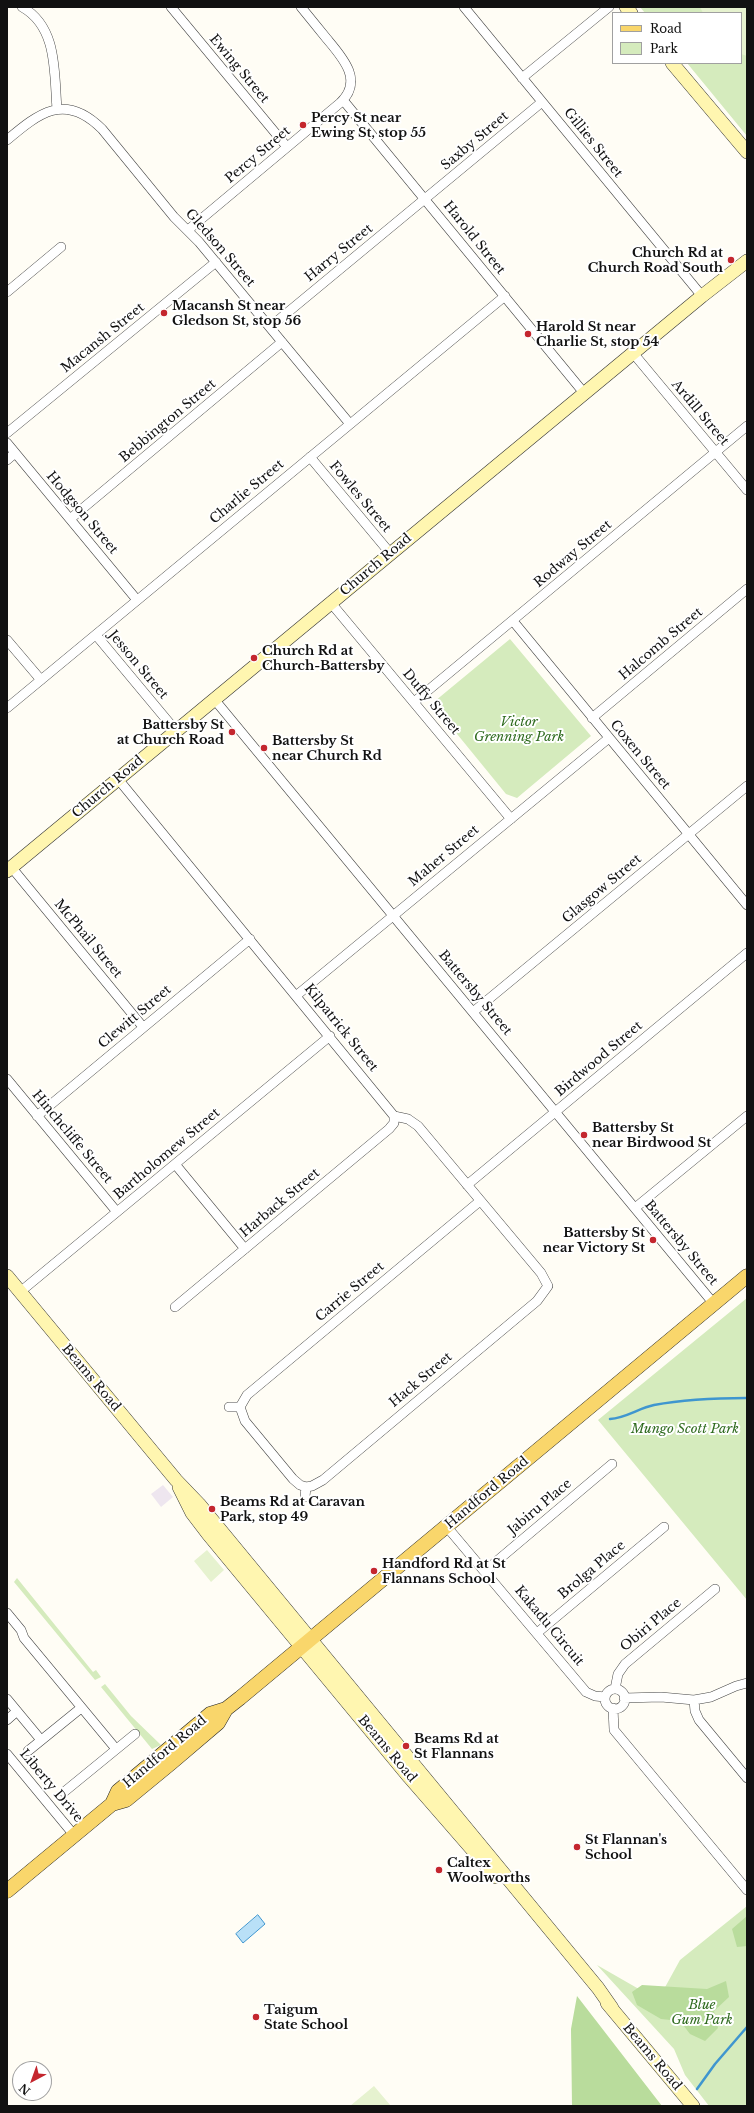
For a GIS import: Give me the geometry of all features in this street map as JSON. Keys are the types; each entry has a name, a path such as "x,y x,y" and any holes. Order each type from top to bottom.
{"main road":[{"path":"673,64 747,152"},
{"name":"Church Road","path":"9,870 584,393 747,261"},
{"name":"Beams Road","path":"7,1276 176,1480 186,1503 199,1522 305,1643 469,1848 612,2008 693,2106"},
{"name":"Handford Road","path":"7,1891 112,1804 126,1800 218,1724 226,1709 447,1527 747,1276"}],"street":[{"path":"7,140 40,114 57,109 50,40 40,22 22,7"},
{"name":"Ewing Street","path":"171,7 287,147"},
{"path":"301,7 346,62 351,76 351,84 344,100"},
{"name":"Gillies Street","path":"464,7 702,296"},
{"path":"522,78 609,7"},
{"name":"Percy Street","path":"188,230 344,100"},
{"name":"Harold Street","path":"344,100 584,393"},
{"name":"Saxby Street","path":"425,199 542,102"},
{"name":"Gledson Street","path":"57,109 78,112 96,124 216,262 350,424"},
{"name":"Harry Street","path":"270,327 425,199"},
{"path":"7,292 61,247"},
{"name":"Macansh Street","path":"7,434 216,262"},
{"name":"Charlie Street","path":"7,708 505,296"},
{"name":"Bebbington Street","path":"70,519 282,342"},
{"name":"Ardill Street","path":"633,353 747,490"},
{"name":"Rodway Street","path":"414,702 747,426"},
{"name":"Hodgson Street","path":"7,443 137,600"},
{"path":"7,460 15,453"},
{"name":"Fowles Street","path":"310,457 390,554"},
{"name":"Halcomb Street","path":"592,718 747,589"},
{"name":"Duffy Street","path":"331,603 511,819"},
{"name":"Coxen Street","path":"513,621 747,905"},
{"name":"Jesson Street","path":"96,634 176,731"},
{"path":"7,640 41,680"},
{"name":"Battersby Street","path":"214,700 714,1304"},
{"name":"Maher Street","path":"297,995 608,738"},
{"name":"Kilpatrick Street","path":"118,779 297,995 394,1116"},
{"name":"Glasgow Street","path":"473,1012 747,786"},
{"name":"McPhail Street","path":"9,870 143,1027"},
{"name":"Clewitt Street","path":"37,1116 250,939"},
{"name":"Birdwood Street","path":"467,1185 747,953"},
{"name":"Bartholomew Street","path":"20,1292 330,1036"},
{"name":"Hinchcliffe Street","path":"7,1079 117,1212"},
{"path":"394,1116 408,1120 418,1126 480,1201"},
{"name":"Harback Street","path":"175,1307 392,1126 395,1121 394,1116"},
{"path":"635,1208 747,1116"},
{"path":"175,1164 245,1249"},
{"name":"Hack Street","path":"306,1487 312,1486 323,1480 536,1301 548,1286 541,1273 480,1201"},
{"name":"Carrie Street","path":"240,1407 247,1395 480,1201"},
{"path":"229,1407 240,1407 245,1421 283,1468 295,1481 306,1487 305,1497"},
{"name":"Jabiru Place","path":"485,1571 612,1464"},
{"name":"Kakadu Circuit","path":"447,1527 586,1692 595,1696 605,1697"},
{"name":"Brolga Place","path":"537,1633 664,1527"},
{"name":"Obiri Place","path":"615,1689 618,1674 625,1664 715,1589"},
{"path":"7,1613 21,1630 24,1638 116,1749"},
{"path":"624,1698 661,1697 694,1700 711,1697 747,1683"},
{"path":"615,1689 622,1693 624,1698 621,1706 613,1708 608,1706 605,1697 610,1690 615,1689"},
{"path":"7,1699 41,1740"},
{"path":"694,1700 695,1712 699,1720 747,1778"},
{"path":"28,1751 81,1708"},
{"path":"613,1708 614,1730 747,1890"},
{"path":"7,1720 17,1711"},
{"path":"64,1792 135,1734"},
{"name":"Liberty Drive","path":"7,1754 74,1835"}],"shaded area":[{"path":"163,1485 173,1497 161,1507 151,1494"}],"green space":[{"path":"640,7 747,7 747,136 688,64 742,64 742,12 644,12"},
{"path":"700,7 747,7 747,56 742,54 742,12 702,12"},
{"name":"Victor Grenning Park","path":"510,639 591,736 517,798 506,794 435,707 435,701"},
{"name":"Mungo Scott Park","path":"747,1298 747,1600 598,1420"},
{"path":"207,1550 224,1570 211,1582 194,1561"},
{"path":"17,1578 93,1672 96,1670 101,1677 95,1680 14,1582"},
{"path":"105,1684 131,1716 161,1745 152,1749 101,1687"},
{"name":"Blue Gum Park","path":"747,1906 747,2106 709,2106 685,2075 674,2049 597,1965 658,2000 680,1960"},
{"path":"747,1916 747,1946 737,1947 732,1929"},
{"path":"726,1981 729,1997 714,2011 718,2028 705,2041 690,2034 680,2021 661,2019 637,2005 632,1992 642,1985 707,1989"},
{"path":"577,1996 662,2106 572,2106 571,2029"},
{"path":"374,2086 391,2106 350,2106"}],"water":[{"path":"258,1915 265,1924 243,1943 236,1934"}],"waterway":[{"path":"610,1419 622,1417 648,1406 678,1401 747,1398"},
{"path":"697,2089 715,2064 747,2027"}],"place":[{"name":"Percy St near Ewing St, stop 55","path":"303,125"},
{"name":"Church Rd at Church Road South","path":"731,260"},
{"name":"Macansh St near Gledson St, stop 56","path":"164,313"},
{"name":"Harold St near Charlie St, stop 54","path":"528,334"},
{"name":"Church Rd at Church-Battersby","path":"254,658"},
{"name":"Battersby St at Church Road","path":"232,732"},
{"name":"Battersby St near Church Rd","path":"264,748"},
{"name":"Battersby St near Birdwood St","path":"584,1135"},
{"name":"Battersby St near Victory St","path":"653,1240"},
{"name":"Beams Rd at Caravan Park, stop 49","path":"212,1509"},
{"name":"Handford Rd at St Flannans School","path":"374,1571"},
{"name":"Beams Rd at St Flannans","path":"406,1746"},
{"name":"St Flannan's School","path":"577,1847"},
{"name":"Caltex Woolworths","path":"439,1870"},
{"name":"Taigum State School","path":"256,2017"}]}
